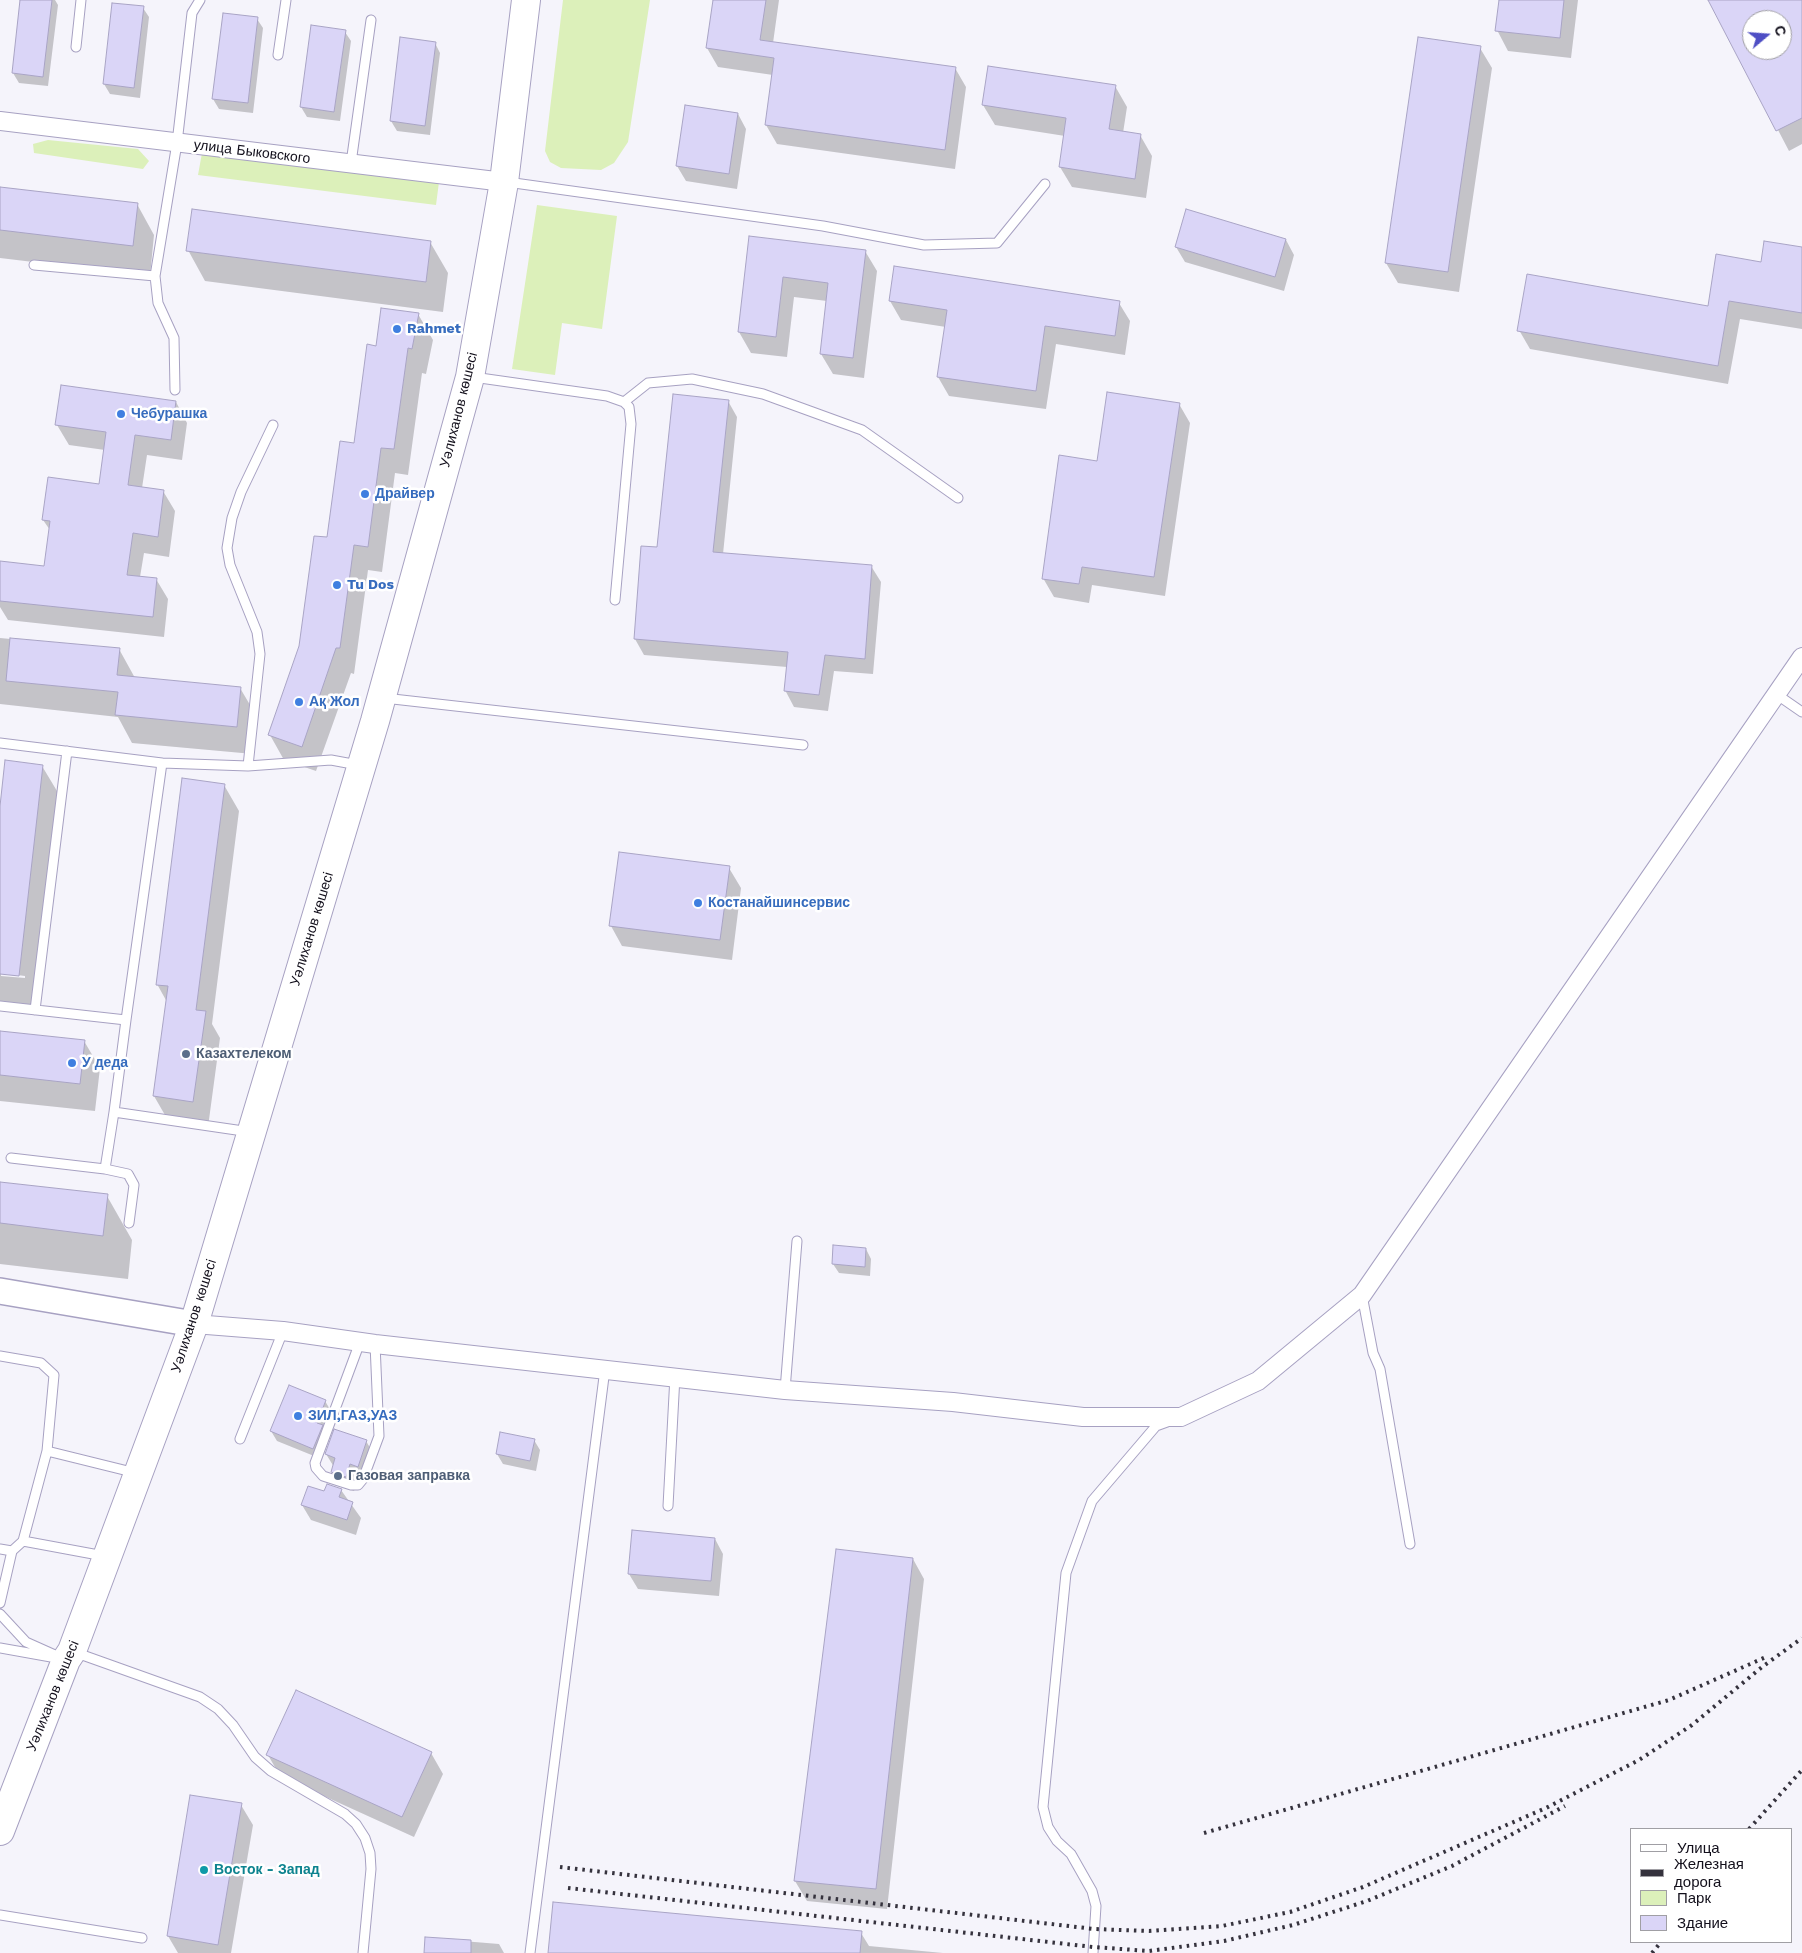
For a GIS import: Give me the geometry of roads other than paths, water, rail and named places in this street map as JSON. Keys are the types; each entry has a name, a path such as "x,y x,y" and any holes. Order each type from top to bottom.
{"highway":[{"name":"Уәлиханов көшесі","path":"0,1831 69,1656 194,1324 250,1132 362,766 470,376 504,182 526,0"}],"street":[{"name":"улица Быковского","path":"0,121 504,182"},
{"path":"0,1291 194,1324 283,1331 368,1343 675,1376 785,1390 953,1402 1083,1417 1181,1417 1258,1381 1362,1295 1802,657"}],"lane":[{"path":"76,47 81,0"},
{"path":"175,390 174,338 158,303 155,276 177,143 192,13 200,0"},
{"path":"278,55 286,0"},
{"path":"351,163 370,20"},
{"path":"504,182 824,226 924,246 997,243 1045,184"},
{"path":"34,265 155,276"},
{"path":"470,376 607,396 624,402 629,407 631,424 615,600"},
{"path":"624,402 648,383 692,379 763,394 862,430 958,498"},
{"path":"248,766 260,654 258,632 230,565 227,548 232,518 241,492 273,425"},
{"path":"1776,694 1802,712"},
{"path":"381,698 803,744"},
{"path":"0,743 162,763 248,766 331,760 362,766"},
{"path":"35,1010 67,751"},
{"path":"105,1169 162,763"},
{"path":"0,1006 126,1020"},
{"path":"114,1112 207,1124 250,1132"},
{"path":"11,1158 123,1172 132,1179 134,1191 129,1223"},
{"path":"785,1390 797,1241"},
{"path":"1362,1295 1374,1353 1380,1369 1410,1544"},
{"path":"240,1439 283,1331"},
{"path":"368,1343 379,1436 362,1479 358,1485 351,1485 323,1476 316,1468 315,1463 368,1343"},
{"path":"0,1356 41,1363 54,1375 47,1451 23,1541 12,1551 0,1603"},
{"path":"530,1953 605,1369"},
{"path":"668,1506 675,1376"},
{"path":"1093,1953 1096,1906 1092,1891 1071,1854 1048,1827 1043,1808 1066,1573 1092,1501 1156,1426 1181,1417"},
{"path":"47,1451 137,1473"},
{"path":"23,1541 106,1556"},
{"path":"0,1549 12,1551"},
{"path":"0,1614 26,1642 200,1697 218,1709 233,1725 256,1757 271,1771 345,1814 356,1824 365,1838 370,1853 371,1869 363,1953"},
{"path":"0,1648 69,1656"},
{"path":"0,1915 142,1938"}],"railway":[{"path":"560,1867 1094,1929 1149,1931 1222,1926 1290,1912 1363,1887 1546,1808 1639,1760 1692,1725 1762,1667 1802,1638"},
{"path":"1204,1833 1669,1700 1766,1657"},
{"path":"1750,1828 1802,1770"},
{"path":"568,1888 1093,1947 1149,1951 1224,1941 1293,1925 1367,1901 1452,1866 1565,1806"},
{"path":"1652,1953 1660,1943"}],"place":[{"name":"Rahmet","path":"397,329"},
{"name":"Чебурашка","path":"121,414"},
{"name":"Драйвер","path":"365,494"},
{"name":"Tu Dos","path":"337,585"},
{"name":"Ақ Жол","path":"299,702"},
{"name":"Костанайшинсервис","path":"698,903"},
{"name":"Казахтелеком","path":"186,1054"},
{"name":"У деда","path":"72,1063"},
{"name":"ЗИЛ,ГАЗ,УАЗ","path":"298,1416"},
{"name":"Газовая заправка","path":"338,1476"},
{"name":"Восток - Запад","path":"204,1870"}]}
